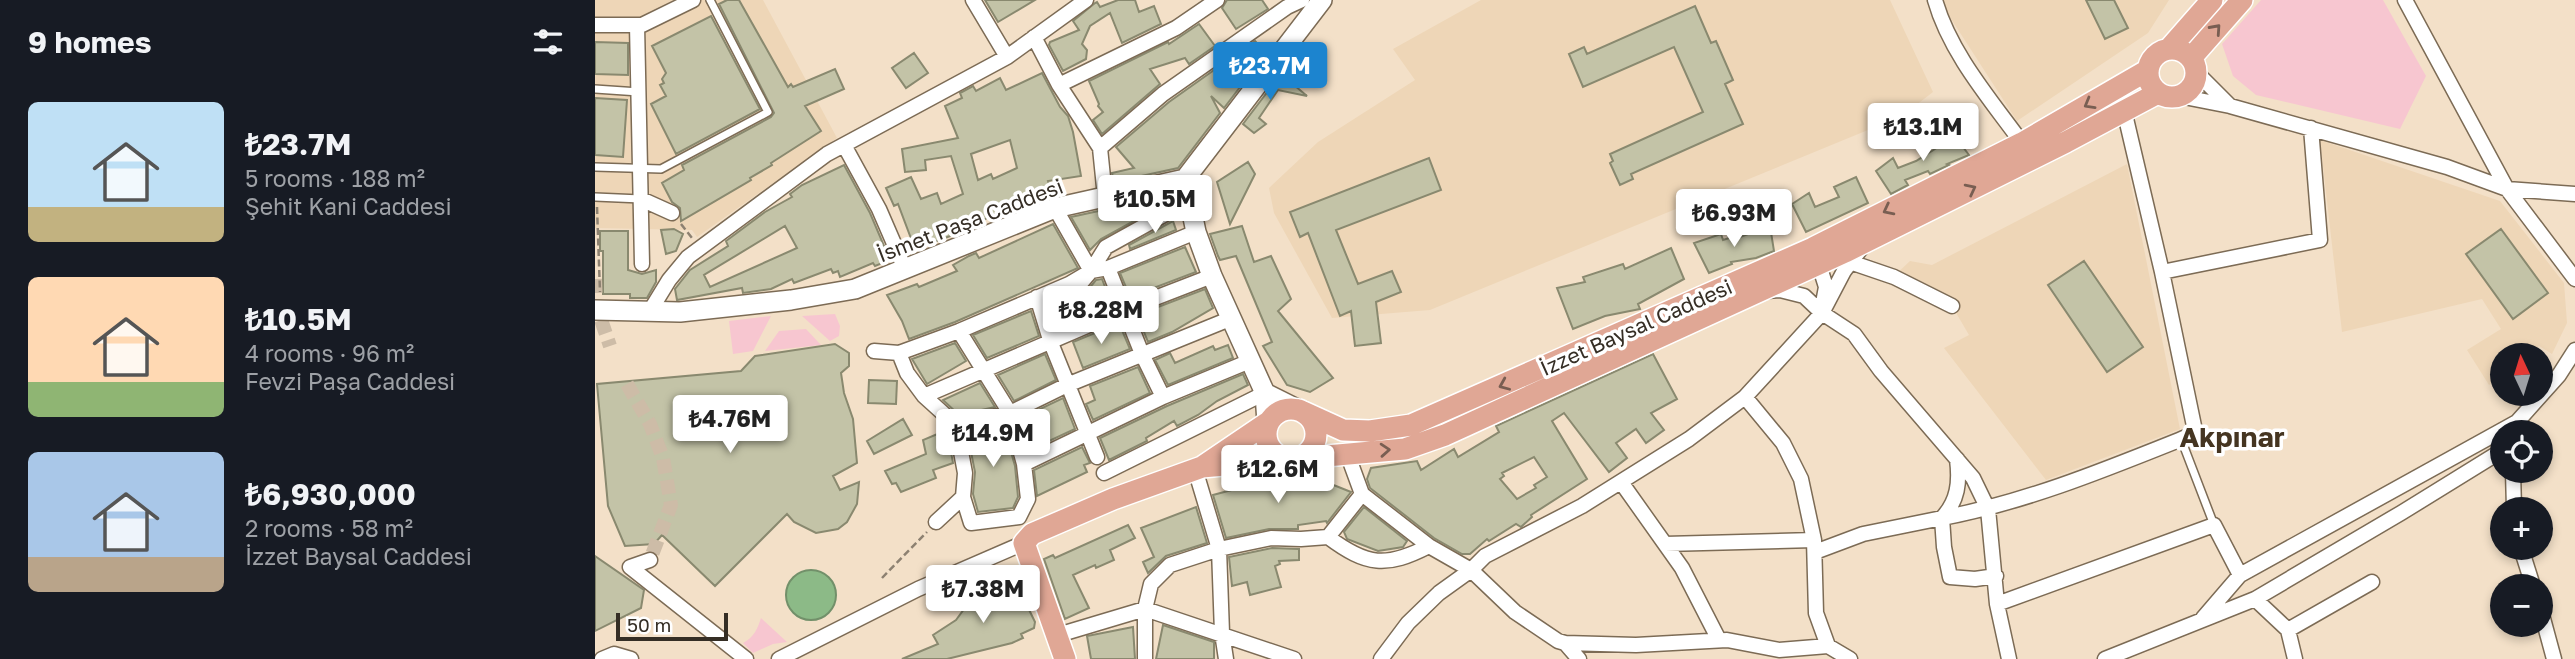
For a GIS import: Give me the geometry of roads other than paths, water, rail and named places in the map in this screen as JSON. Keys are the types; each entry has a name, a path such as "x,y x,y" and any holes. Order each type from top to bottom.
{"main road":[{"path":"1265,393 1299,410 1312,420 1316,436 1309,452 1293,460 1278,457 1268,446 1265,438 1265,393 1212,276 1196,232 1185,179 1322,0"},
{"path":"2212,0 2169,49 2155,55 2148,69 2149,83 2168,95 2192,87 2193,65 2242,0"},
{"path":"2169,49 2177,50 2193,65"},
{"name":"İzzet Baysal Caddesi","path":"1861,234 2148,69"},
{"name":"İzzet Baysal Caddesi","path":"1299,410 1343,430 1370,431 1411,425 1816,256 2066,142 2124,110 2168,95"},
{"name":"İsmet Paşa Caddesi","path":"598,310 680,312 855,289 1055,208 1185,179"},
{"name":"İzzet Baysal Caddesi","path":"1198,468 1405,449 1445,435 1759,292 1816,256"},
{"path":"1267,424 1272,417 1284,410 1299,410"},
{"name":"İzzet Baysal Caddesi","path":"1024,543 1032,534 1113,499 1198,468 1267,424"},
{"path":"1024,543 1065,659"}],"street":[{"path":"595,25 642,25 693,0"},
{"path":"972,0 1007,57"},
{"path":"650,311 669,280 688,257 827,154 1007,57 1086,0"},
{"path":"1059,85 1176,28 1217,0"},
{"path":"1100,148 1163,94 1301,0"},
{"path":"1935,0 1961,56 2022,143"},
{"path":"2405,0 2507,188 2575,279"},
{"path":"637,25 642,264"},
{"path":"1034,37 1059,85 1100,148 1105,197"},
{"path":"2193,65 2230,106"},
{"path":"2168,95 2230,106 2311,128 2447,167 2507,188 2575,194"},
{"path":"1665,544 1814,546 1988,509 2189,436 2194,425 2124,110"},
{"path":"2162,272 2320,240 2311,128"},
{"path":"844,145 879,209 905,269"},
{"path":"641,199 672,213"},
{"path":"1047,323 1091,271 1105,247 1189,201"},
{"path":"1055,208 1091,271"},
{"path":"874,351 899,353 960,331 1069,284 1091,271 1108,268 1196,232"},
{"path":"1381,659 1408,623 1439,593 1471,570 1485,556 1582,506 1689,439 1745,397 1822,313 1850,262 1861,234"},
{"path":"1816,256 1826,287 1822,313"},
{"path":"1850,262 1894,277 1952,306"},
{"path":"1108,268 1123,310 1163,397"},
{"path":"924,396 1123,310 1212,276"},
{"path":"1759,292 1780,290 1804,296 1822,313 1854,334 1881,371 1973,478 1988,509 1997,604 2009,659"},
{"path":"1037,297 1051,343 1097,457"},
{"path":"956,425 1010,413 1067,385 1232,318"},
{"path":"899,353 907,373 924,396 956,425 965,472 963,497 971,523 1019,517 1028,499 1024,464 1010,413 960,331"},
{"path":"2522,420 2559,375 2575,350"},
{"path":"1024,464 1163,397 1250,361"},
{"path":"1104,473 1265,393"},
{"path":"1745,397 1783,443 1801,479 1814,546 1816,613 1828,646"},
{"path":"2201,620 2241,575 2490,441"},
{"path":"1347,453 1362,494 1429,545 1471,570 1515,612 1558,641 1636,645 1719,640 1779,650 1828,646 1850,659"},
{"path":"2105,659 2255,599 2490,458"},
{"path":"1957,459 1957,491 1951,508 1942,518 1950,577 1975,579 1996,576"},
{"path":"1198,468 1219,549 1222,633 1226,659"},
{"path":"1621,482 1665,544 1702,604 1719,640"},
{"path":"1328,537 1362,494"},
{"path":"936,522 963,497"},
{"path":"1997,604 2214,525 2241,575"},
{"path":"1146,659 1145,609 1151,584 1170,565 1219,549 1271,538 1328,537 1351,554 1381,562 1411,555 1429,545"},
{"path":"779,659 918,589 1024,543"},
{"path":"650,560 630,567 746,659"},
{"path":"2288,630 2372,582"},
{"path":"2255,599 2288,630 2295,659"},
{"path":"1058,635 1145,609 1222,633 1288,658"},
{"path":"2548,637 2554,659"},
{"path":"1565,643 1579,659"},
{"path":"602,659 614,654 630,658"}],"lane":[{"path":"595,167 661,169 768,112 710,0"},
{"path":"595,89 639,92"},
{"path":"596,197 641,199"},
{"path":"2181,439 2214,525"}],"tunnel":[{"path":"595,279 596,305 610,346"},
{"path":"627,384 650,424 663,458 671,505 650,560"}],"district":[{"name":"Akpınar","path":"2232,436"}]}
